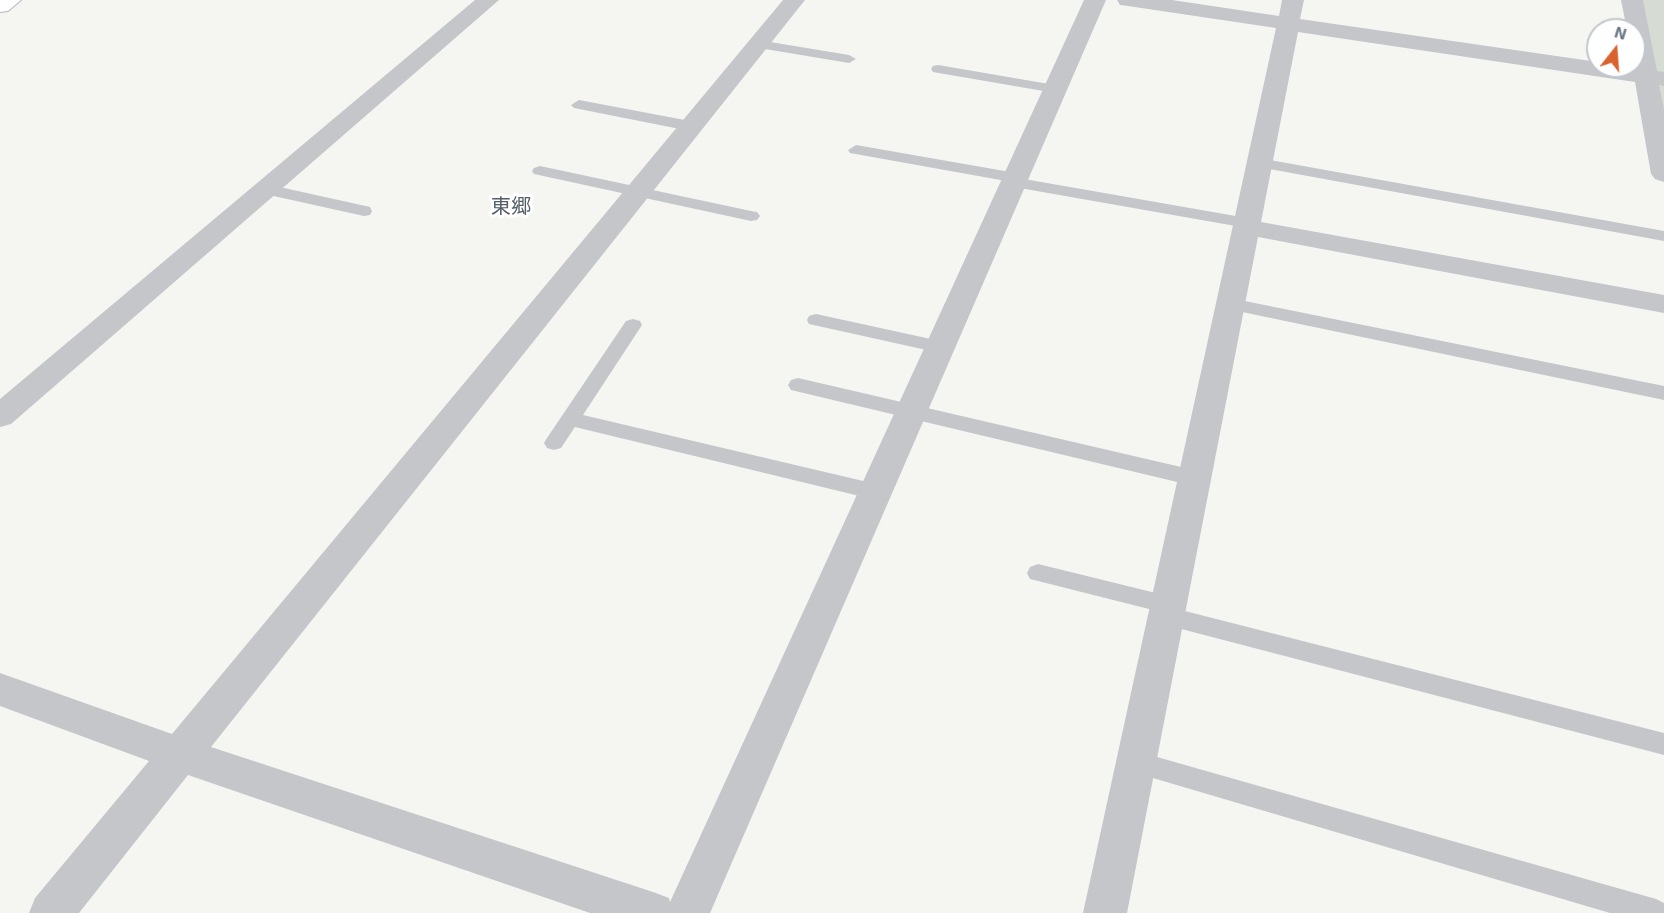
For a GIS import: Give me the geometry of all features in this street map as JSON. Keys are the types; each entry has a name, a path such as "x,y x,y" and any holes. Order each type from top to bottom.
{"street":[{"path":"0,6 10,0"},
{"path":"0,416 488,0"},
{"path":"51,913 794,0"},
{"path":"688,913 1095,0"},
{"path":"1128,0 1291,12 1654,78"},
{"path":"1632,0 1654,78 1664,174"},
{"path":"1105,913 1291,12"},
{"path":"1247,225 1664,304"},
{"path":"0,689 181,755 653,913"}],"lane":[{"path":"758,44 849,58"},
{"path":"938,69 1055,89"},
{"path":"579,105 690,126"},
{"path":"856,150 1247,225"},
{"path":"1259,163 1664,236"},
{"path":"540,171 751,216"},
{"path":"266,189 364,211"},
{"path":"1230,304 1664,393"},
{"path":"816,320 940,347"},
{"path":"554,443 633,325"},
{"path":"798,385 1194,478"},
{"path":"570,419 876,492"},
{"path":"1038,573 1664,744"},
{"path":"1136,762 1656,913"}],"shaded area":[{"path":"1638,0 1664,0 1664,112 1646,34 1646,18 1642,18"}],"district":[{"name":"東郷","path":"511,206"}]}
